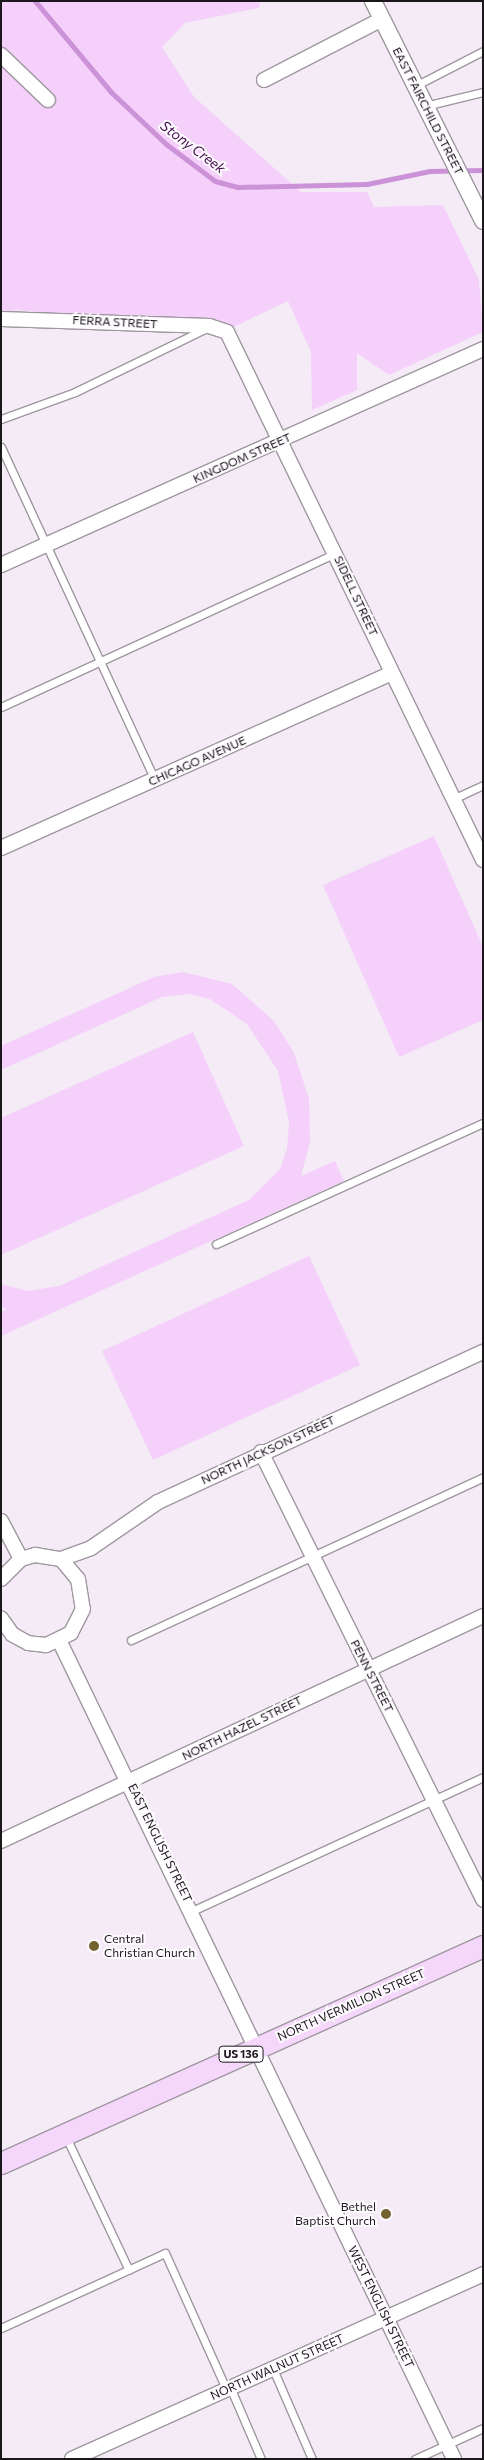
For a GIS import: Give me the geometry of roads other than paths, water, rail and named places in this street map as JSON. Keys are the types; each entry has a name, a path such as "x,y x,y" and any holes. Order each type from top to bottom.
{"main road":[{"name":"NORTH VERMILION STREET","path":"1,2163 483,1946"}],"street":[{"name":"EAST FAIRCHILD STREET","path":"373,1 483,221"},
{"path":"264,80 382,19"},
{"path":"1,56 48,100"},
{"name":"FERRA STREET","path":"1,319 209,326 227,332"},
{"name":"SIDELL STREET","path":"227,332 336,553 483,860"},
{"name":"KINGDOM STREET","path":"1,565 483,349"},
{"name":"CHICAGO AVENUE","path":"1,848 392,673"},
{"name":"NORTH JACKSON STREET","path":"61,1560 91,1548 158,1502 261,1452 483,1352"},
{"name":"PENN STREET","path":"261,1452 483,1900"},
{"path":"1,1521 21,1559"},
{"path":"1,1579 21,1559 35,1555 61,1560 78,1579 83,1609 71,1633 46,1646 28,1643 1,1620"},
{"name":"NORTH HAZEL STREET","path":"1,1841 130,1782 368,1668 483,1616"},
{"name":"EAST ENGLISH STREET","path":"59,1640 258,2046"},
{"name":"WEST ENGLISH STREET","path":"258,2046 454,2459"},
{"name":"NORTH WALNUT STREET","path":"72,2459 483,2274"}],"lane":[{"path":"414,86 483,51"},
{"path":"424,106 483,92"},
{"path":"1,419 75,392 209,326"},
{"path":"1,446 155,780"},
{"path":"1,707 336,553"},
{"path":"453,799 483,785"},
{"path":"216,1244 483,1123"},
{"path":"131,1640 483,1478"},
{"path":"192,1911 483,1777"},
{"path":"64,2135 129,2270"},
{"path":"1,2328 165,2254 261,2459"},
{"path":"272,2369 312,2459"},
{"path":"415,2459 483,2428"}],"waterway":[{"name":"Stony Creek","path":"35,1 111,92 166,144 215,181 238,187 367,184 430,171 483,170"}],"place":[{"name":"Central Christian Church","path":"94,1946"},
{"name":"Bethel Baptist Church","path":"386,2214"}]}
